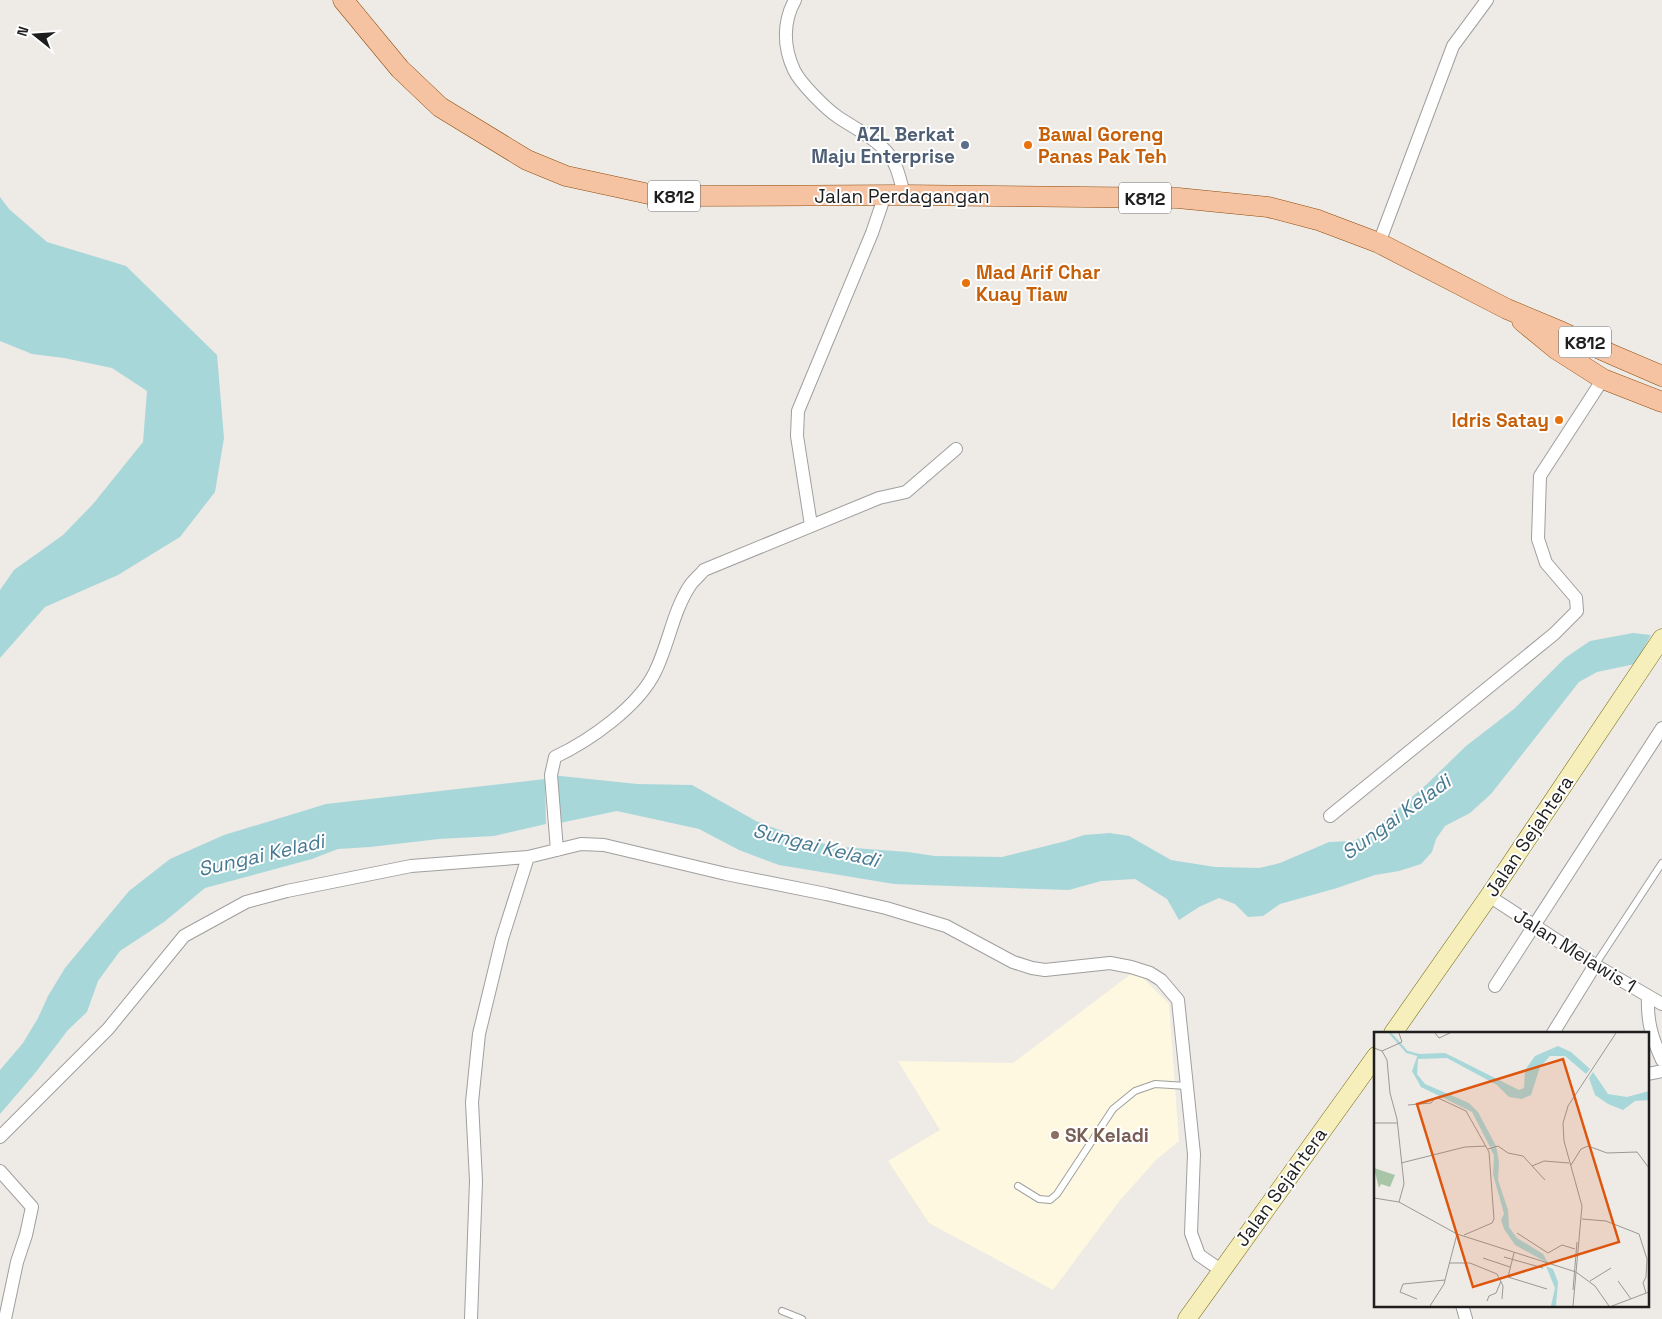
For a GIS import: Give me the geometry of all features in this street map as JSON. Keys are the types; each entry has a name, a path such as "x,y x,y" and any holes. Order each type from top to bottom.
{"main road":[{"name":"Jalan Perdagangan","path":"343,0 400,69 440,107 527,160 566,176 649,194 685,196 894,195 1178,198 1268,207 1318,220 1379,243 1507,309 1662,376"},
{"name":"Jalan Perdagangan","path":"1507,309 1556,349 1603,379 1662,402"},
{"name":"Jalan Sejahtera","path":"1394,1032 1489,896 1662,638"},
{"name":"Jalan Sejahtera","path":"1188,1319 1374,1059"}],"street":[{"path":"795,0 788,12 785,34 794,71 819,101 838,117 872,138 886,151 899,171 894,195 872,233 798,411 797,436 810,525"},
{"path":"1379,243 1454,46 1487,0"},
{"path":"1330,816 1554,634 1577,610 1576,598 1546,563 1538,539 1540,476 1603,379"},
{"path":"557,850 550,775 555,757 604,727 642,692 655,672 680,604 691,585 704,570 879,498 906,492 956,449"},
{"path":"1495,986 1662,728"},
{"path":"0,1137 108,1029 184,936 246,902 287,890 411,866 528,857 581,844 604,845 726,874 886,908 946,926 1013,962 1038,969 1059,970 1110,963 1150,973 1161,980 1178,1000 1194,1154 1191,1233 1199,1255 1222,1270"},
{"path":"472,1319 476,1182 472,1102 479,1034 502,940 528,857"},
{"name":"Jalan Melawis 1","path":"1489,896 1595,965 1662,1004"},
{"path":"1554,1032 1595,965"},
{"path":"1648,997 1651,1036 1662,1060"},
{"path":"0,1171 32,1207 26,1235 17,1262 5,1319"},
{"path":"1462,1306 1466,1319"}],"lane":[{"path":"1595,965 1662,863"},
{"path":"1018,1186 1039,1199 1050,1200 1057,1194 1113,1109 1135,1091 1154,1084 1187,1086"},
{"path":"782,1311 802,1319"}],"shaded area":[{"name":"SK Keladi","path":"1131,974 1141,976 1169,1004 1179,1141 1156,1160 1121,1199 1053,1290 929,1223 888,1161 940,1130 898,1061 1013,1063"}],"water":[{"path":"0,197 9,209 47,242 126,266 217,355 224,438 215,492 180,537 118,575 45,607 0,658 0,590 14,570 63,535 93,504 143,442 147,391 112,368 64,358 32,354 0,341"},
{"name":"Sungai Keladi","path":"1633,633 1651,635 1635,664 1597,672 1579,682 1491,794 1470,813 1445,826 1436,839 1432,852 1421,864 1399,871 1375,875 1280,904 1263,916 1248,917 1235,904 1219,898 1199,907 1179,920 1167,899 1135,879 1101,881 1069,890 894,884 779,865 739,850 699,829 617,811 555,824 551,775 637,784 692,785 756,821 805,840 841,847 935,856 1002,857 1084,835 1110,833 1129,836 1171,860 1215,867 1259,868 1280,863 1329,842 1354,841 1371,832 1427,784 1466,746 1514,709 1565,658 1590,641"},
{"name":"Sungai Keladi","path":"545,779 546,824 494,836 439,839 338,849 312,859 205,888 164,922 120,951 98,981 87,1012 68,1030 36,1072 0,1114 0,1070 23,1043 65,968 129,891 170,859 224,835 326,804"}],"place":[{"name":"AZL Berkat Maju Enterprise","path":"965,145"},
{"name":"Bawal Goreng Panas Pak Teh","path":"1028,145"},
{"name":"Mad Arif Char Kuay Tiaw","path":"966,283"},
{"name":"Idris Satay","path":"1559,420"},
{"name":"SK Keladi","path":"1055,1135"}]}
